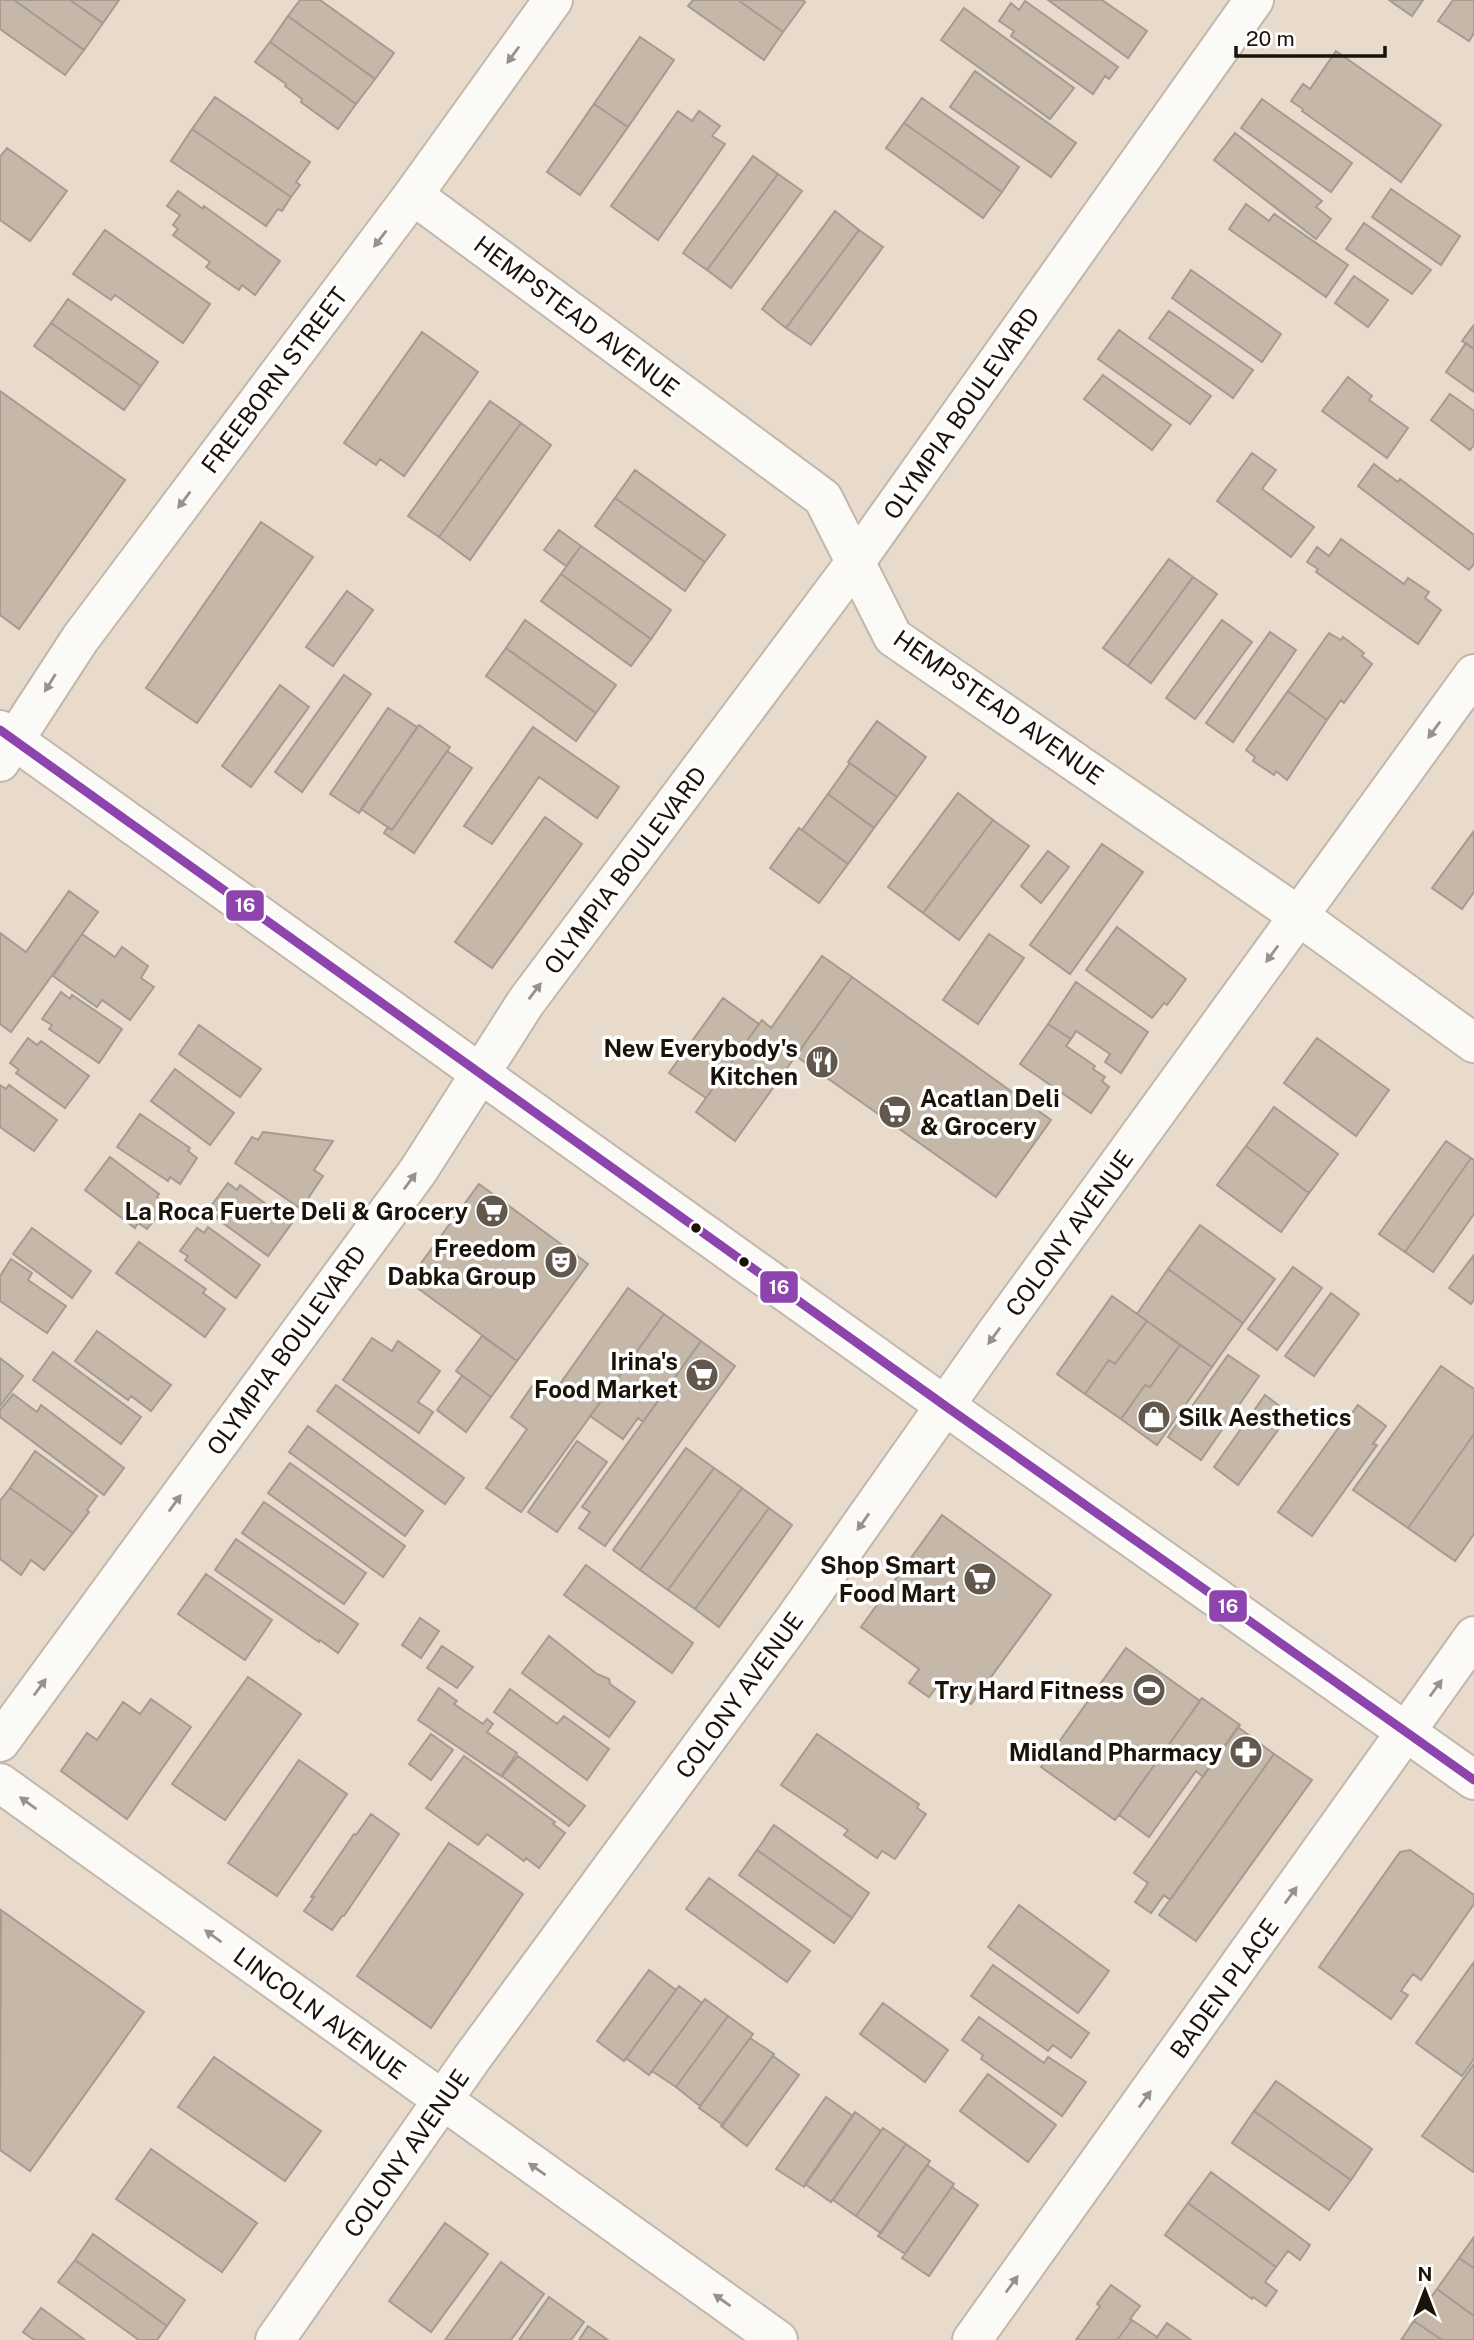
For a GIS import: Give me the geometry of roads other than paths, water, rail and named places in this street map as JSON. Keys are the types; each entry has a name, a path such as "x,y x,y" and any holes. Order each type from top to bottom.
{"street":[{"name":"FREEBORN STREET","path":"5,744 80,639 413,195 553,0"},
{"name":"OLYMPIA BOULEVARD","path":"0,1742 424,1162 526,1002 854,564 1254,0"},
{"name":"HEMPSTEAD AVENUE","path":"413,195 822,498 893,637 1299,916 1474,1043"},
{"name":"COLONY AVENUE","path":"275,2340 442,2101 794,1620 944,1405 1474,674"},
{"path":"5,744 482,1073 944,1405 1474,1780"},
{"name":"BADEN PLACE","path":"972,2340 1474,1636"},
{"name":"LINCOLN AVENUE","path":"0,1783 778,2340"}],"place":[{"name":"New Everybody's Kitchen","path":"822,1062"},
{"name":"Acatlan Deli & Grocery","path":"895,1112"},
{"name":"La Roca Fuerte Deli & Grocery","path":"492,1211"},
{"name":"Freedom Dabka Group","path":"561,1262"},
{"name":"Irina's Food Market","path":"702,1375"},
{"name":"Silk Aesthetics","path":"1154,1417"},
{"name":"Shop Smart Food Mart","path":"980,1579"},
{"name":"Try Hard Fitness","path":"1149,1690"},
{"name":"Midland Pharmacy","path":"1246,1752"}]}
